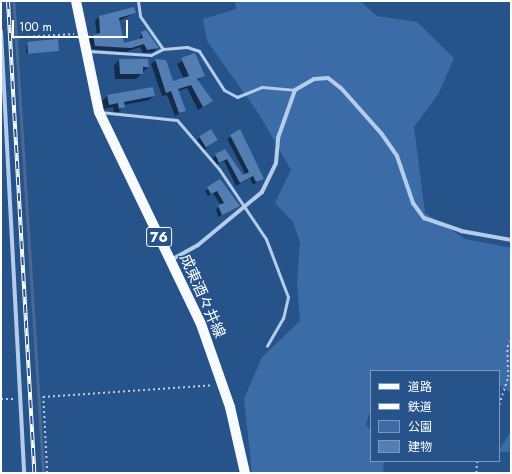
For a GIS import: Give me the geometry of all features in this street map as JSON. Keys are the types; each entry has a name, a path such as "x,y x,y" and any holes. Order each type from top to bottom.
{"main road":[{"name":"成東酒々井線","path":"76,1 84,52 99,112 201,324 221,384 245,473"}],"street":[{"path":"1,31 24,473"},
{"path":"170,260 198,245 245,209 270,181 276,163 278,138 295,90 314,79 328,78 341,88 398,156 413,203 424,218 461,232 511,240"}],"lane":[{"path":"138,1 140,16 164,49"},
{"path":"84,52 151,54 164,49 187,46 199,51 224,90 237,97 262,88 295,90"},
{"path":"99,112 177,120 219,169 266,239 288,297 283,318 267,346"}],"path":[{"path":"1,39 81,33"},
{"path":"500,401 508,377 507,347 511,340"},
{"path":"47,473 43,396 221,384"},
{"path":"1,400 20,398"},
{"path":"476,473 477,462"}],"green space":[{"path":"235,1 360,1 377,16 417,22 454,58 439,93 414,127 425,213 465,239 511,248 511,393 500,386 500,370 370,370 370,412 366,425 370,430 370,462 384,462 383,473 252,473 244,399 262,357 300,321 297,284 300,242 293,222 275,203 291,170 259,114 207,41 203,19 236,9"},
{"path":"511,431 511,452 500,452 500,448"}],"building":[{"path":"134,7 136,13 119,18 124,43 143,38 141,32 146,30 159,48 147,50 144,44 131,48 95,46 93,35 100,33 99,16"},
{"path":"58,39 59,51 28,54 27,42"},
{"path":"195,53 205,76 197,79 213,101 203,107 191,85 178,89 186,111 179,113 171,91 166,93 155,59 166,60 173,81 189,76 181,58"},
{"path":"119,59 148,59 149,67 143,67 143,74 120,74"},
{"path":"153,87 155,96 124,102 125,107 119,109 118,103 109,105 107,95"},
{"path":"211,129 218,140 206,147 199,136"},
{"path":"240,129 264,179 256,182 253,176 240,183 227,159 219,163 215,154 225,149 243,175 249,172 230,135"},
{"path":"220,179 240,206 222,215 218,205 224,203 217,191 211,194 207,187"}],"waterway":[{"path":"14,1 44,473"}],"railway":[{"path":"8,1 34,473"}]}
